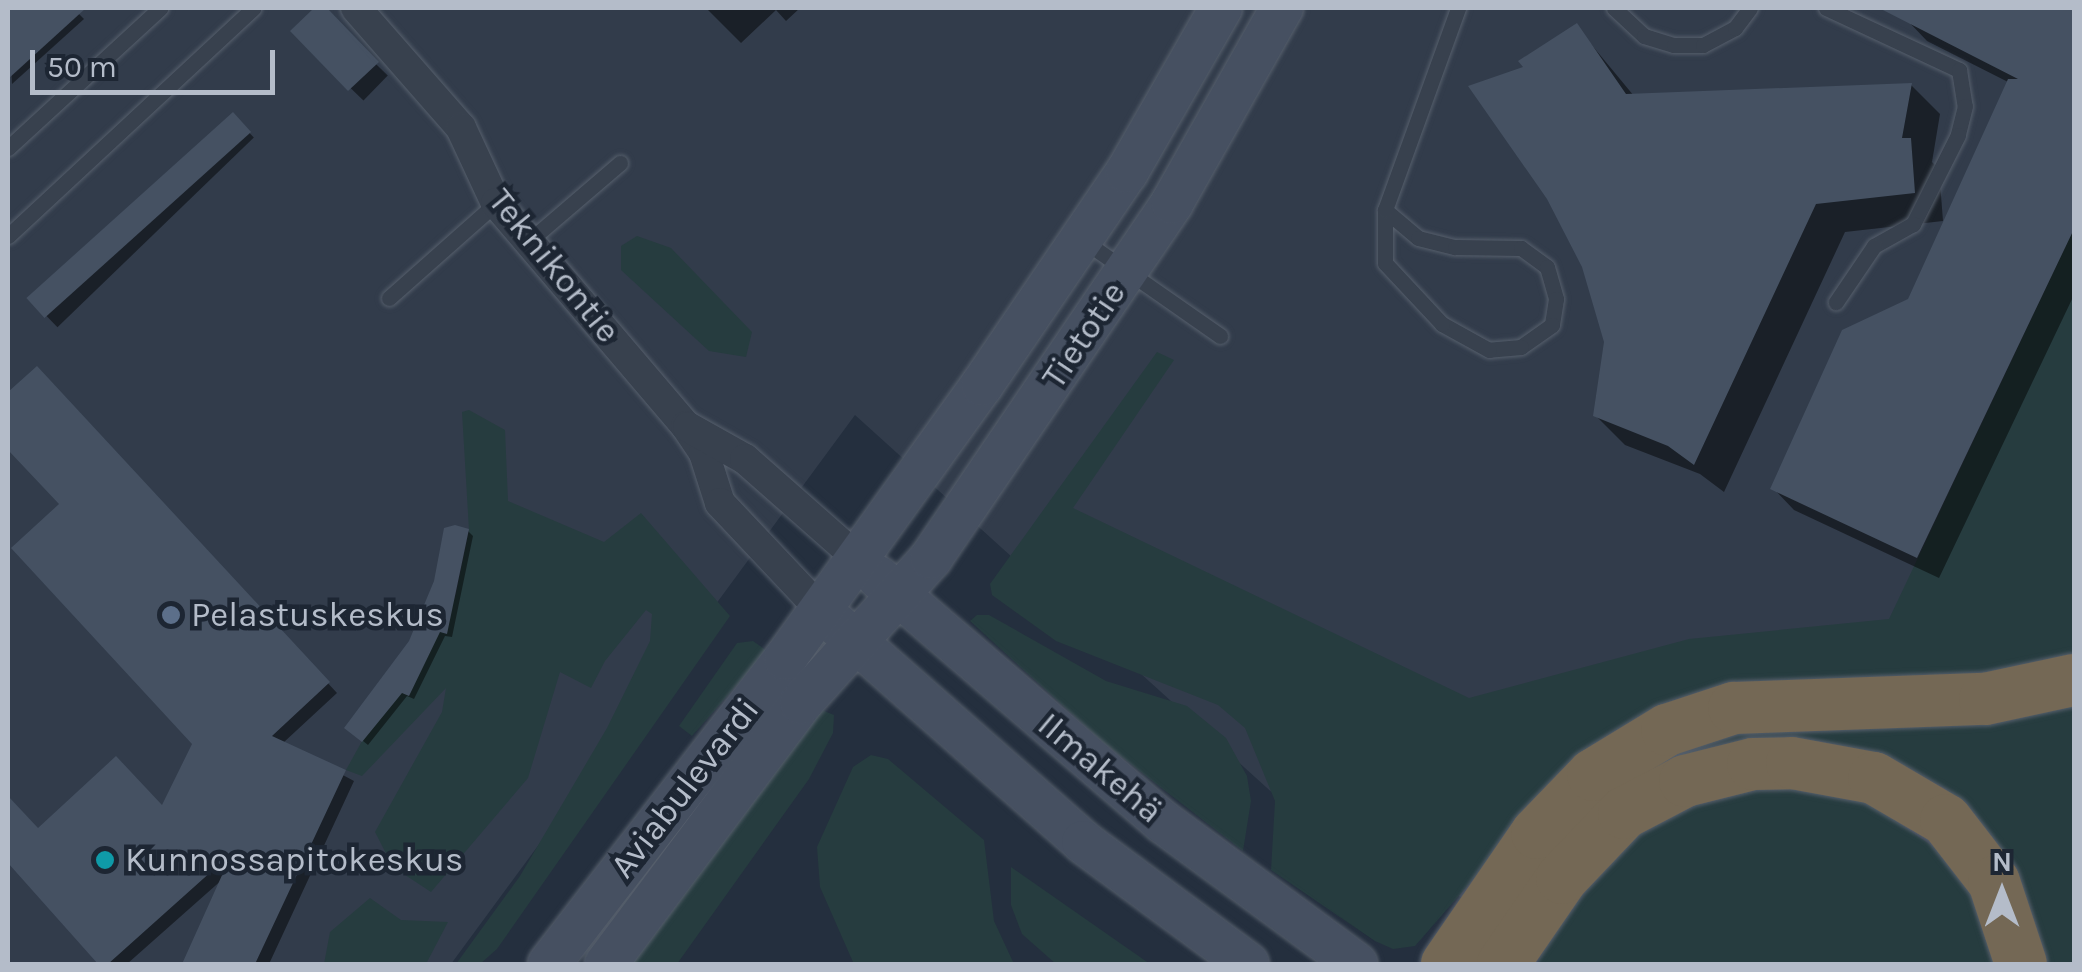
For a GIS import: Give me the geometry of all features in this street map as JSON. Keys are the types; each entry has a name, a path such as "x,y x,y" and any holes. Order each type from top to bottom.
{"highway":[{"path":"1447,964 1536,834 1593,775 1668,730 1734,708 1985,699 2074,680"},
{"path":"1503,964 1562,878 1624,813 1685,781 1753,764 1792,762 1874,778 1946,820 1994,882 2020,964"}],"main road":[{"name":"Tietotie","path":"821,610 1081,239 1221,8"},
{"name":"Tietotie","path":"857,644 898,596 1128,270 1282,8"},
{"name":"Ilmakehä","path":"856,556 1163,822 1356,964"},
{"name":"Ilmakehä","path":"821,610 1083,842 1248,964"},
{"name":"Aviabulevardi","path":"550,964 821,610"},
{"name":"Aviabulevardi","path":"606,964 800,702 857,644"}],"street":[{"name":"Teknikontie","path":"356,8 461,128 496,203 686,426 704,453 720,503 821,610"},
{"name":"Teknikontie","path":"686,426 745,459 856,556"}],"lane":[{"path":"8,148 160,8"},
{"path":"8,236 253,8"},
{"path":"1385,210 1418,238 1521,248 1547,267 1556,298 1552,325 1521,347 1490,350 1442,324 1385,262 1385,210 1458,8"},
{"path":"1614,8 1644,36 1674,45 1702,45 1735,28 1750,8"},
{"path":"1826,8 1862,15 1959,70 1966,106 1958,135 1913,224 1874,246 1836,302"},
{"path":"529,241 620,164"},
{"path":"390,298 496,203"},
{"path":"1081,239 1220,336"}],"shaded area":[{"path":"8,8 2074,8 2074,964 1650,964 1340,854 855,415 451,964 8,964"}],"green space":[{"path":"2074,229 2074,661 1575,763 1415,946 1393,949 1375,941 1271,870 1275,801 1245,728 1218,705 1056,641 992,595 990,584 1157,352 1174,360 1073,508 1469,698 1689,639 1889,619"},
{"path":"637,236 671,248 752,332 746,357 709,351 621,270 621,246"},
{"path":"469,410 505,430 508,501 604,542 641,513 730,616 497,949 480,964 456,964 520,876 607,728 650,641 652,614 646,610 605,661 591,688 560,672 528,778 431,892 393,867 375,832 442,712 446,688 362,776 346,770 382,705 444,624 456,594 469,530 462,412"},
{"path":"977,615 989,615 1106,681 1187,706 1226,738 1247,776 1251,801 1243,851 1106,745 970,621"},
{"path":"753,641 767,651 692,736 679,726 737,643"},
{"path":"2074,700 2074,964 2033,964 1965,809 1945,788 1876,757 1820,741 1786,741 1630,794 1665,751 1710,735"},
{"path":"819,709 834,715 833,733 809,779 677,964 624,964"},
{"path":"871,755 888,759 984,840 994,921 1014,964 853,962 820,887 817,847 853,767"},
{"path":"1778,781 1854,792 1948,857 1971,888 2000,964 1537,964 1569,900 1630,829 1703,791"},
{"path":"1011,867 1150,964 1056,964 1022,934 1011,905"},
{"path":"370,898 401,920 448,922 426,964 324,964 330,932"}],"building":[{"path":"8,8 86,8 8,79"},
{"path":"314,8 327,8 379,62 348,91 290,31"},
{"path":"1879,8 2074,8 2074,229 1917,558 1770,489 1842,330 1908,299 2008,79 2018,79"},
{"path":"1577,23 1626,94 1912,83 1902,138 1911,138 1915,193 1816,204 1694,465 1668,446 1593,416 1604,342 1582,267 1547,199 1468,86 1523,67 1518,61"},
{"path":"233,112 251,132 44,318 26,298"},
{"name":"Pelastuskeskus","path":"37,366 330,682 272,736 346,770 255,964 182,964 232,853 108,964 98,964 8,863 8,796 38,828 116,756 162,805 192,744 11,548 59,504 8,450 8,392"},
{"path":"455,525 469,529 447,634 440,632 409,696 402,693 362,742 344,728 409,641 434,581 444,528"}],"place":[{"name":"Pelastuskeskus","path":"171,615"},
{"name":"Kunnossapitokeskus","path":"105,860"}]}
